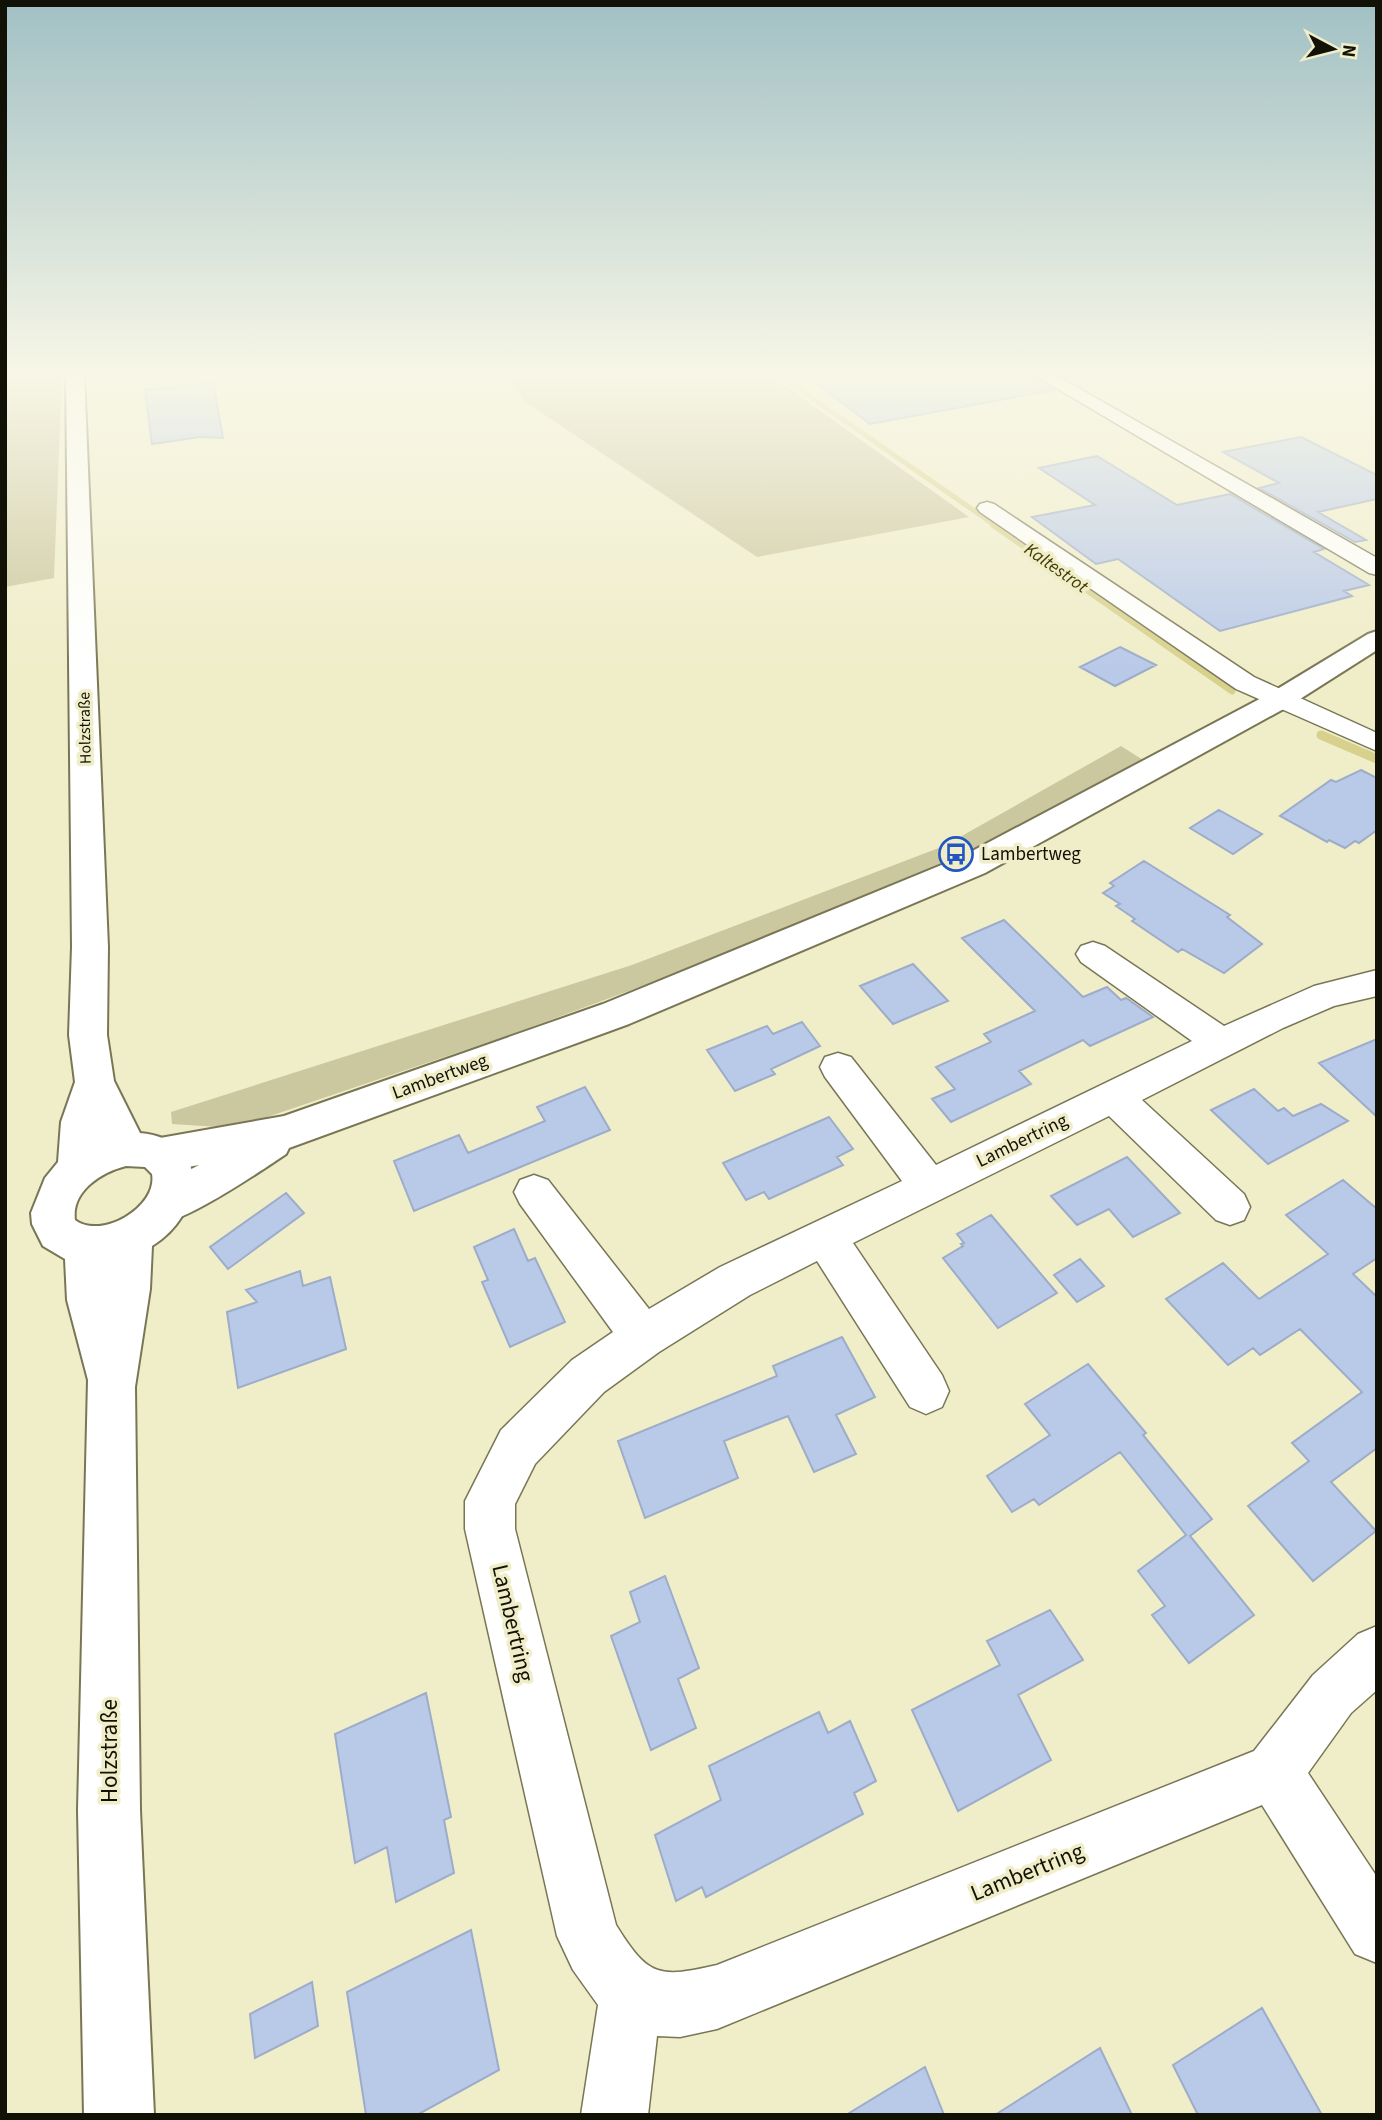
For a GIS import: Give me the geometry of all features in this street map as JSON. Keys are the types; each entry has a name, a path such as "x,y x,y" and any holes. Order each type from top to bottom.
{"main road":[{"name":"Holzstraße","path":"78,472 90,920 89,1035 95,1082 112,1113 143,1152 167,1163 173,1178 169,1202"},
{"name":"Lambertweg","path":"143,1152 285,1133 616,1014 973,865 1279,699 1377,639"},
{"name":"Holzstraße","path":"78,1169 81,1122 95,1082"},
{"name":"Lambertweg","path":"169,1202 231,1169 285,1133"},
{"path":"143,1152 104,1154 78,1169 56,1195 50,1216 56,1231 67,1241 87,1248 112,1246 149,1226 169,1202"},
{"name":"Holzstraße","path":"119,2115 109,1810 111,1387 128,1289 130,1238"},
{"name":"Holzstraße","path":"87,1248 90,1300 111,1387"}],"street":[{"path":"1210,472 1377,568"},
{"path":"987,508 1245,683 1377,743"},
{"path":"1093,954 1223,1044"},
{"name":"Lambertring","path":"1274,1772 717,1997 668,2006 631,1994 605,1966 588,1936 490,1529 490,1500 518,1447 588,1376 643,1337 735,1281 1270,1019 1325,995 1377,983"},
{"path":"838,1068 930,1187"},
{"path":"1113,1096 1230,1207"},
{"path":"534,1192 643,1337"},
{"path":"825,1236 926,1391"},
{"path":"1377,1653 1332,1694 1274,1772 1377,1932"},
{"path":"614,2115 631,1994"}],"shaded area":[{"path":"5,472 58,472 54,578 5,587"},
{"path":"630,472 906,472 969,517 757,557"},
{"path":"1121,746 1143,760 960,860 645,985 515,1033 235,1128 172,1124 171,1112 632,965 944,846"}],"building":[{"path":"1045,472 1123,472 1177,505 1230,494 1324,549 1314,552 1369,585 1344,591 1352,596 1220,631 1118,559 1096,564 1032,517 1095,505"},
{"path":"1259,472 1371,472 1377,475 1377,499 1318,512 1366,540 1355,542 1259,488 1279,483"},
{"path":"1120,647 1156,665 1115,686 1080,667"},
{"path":"1361,770 1377,778 1377,830 1359,843 1355,841 1345,848 1329,840 1327,842 1280,816 1331,780 1336,782"},
{"path":"1219,810 1262,834 1233,854 1190,828"},
{"path":"1144,861 1230,915 1227,917 1262,944 1224,973 1182,949 1178,952 1132,921 1135,919 1116,906 1120,904 1103,893 1114,886 1110,883"},
{"path":"1004,920 1083,997 1107,987 1121,1000 1126,998 1153,1017 1090,1046 1083,1040 1019,1071 1031,1084 951,1122 932,1099 955,1089 936,1067 991,1042 984,1034 1035,1011 962,938"},
{"path":"913,964 948,1001 893,1024 860,986"},
{"path":"802,1022 820,1046 771,1069 775,1074 735,1091 707,1050 767,1026 773,1034"},
{"path":"1377,1039 1377,1117 1319,1063"},
{"path":"585,1087 610,1130 414,1211 394,1161 459,1135 468,1153 545,1121 537,1107"},
{"path":"1254,1089 1278,1111 1284,1108 1293,1116 1321,1104 1348,1121 1268,1164 1211,1110"},
{"path":"829,1117 853,1149 837,1157 843,1165 769,1199 764,1192 746,1200 723,1163"},
{"path":"1127,1157 1180,1213 1133,1237 1109,1209 1077,1225 1051,1196"},
{"path":"1343,1180 1377,1209 1377,1258 1353,1274 1377,1297 1377,1448 1331,1482 1376,1531 1313,1581 1248,1506 1309,1461 1292,1443 1362,1392 1300,1329 1260,1355 1253,1348 1228,1365 1166,1299 1223,1263 1259,1299 1328,1254 1286,1215"},
{"path":"286,1193 304,1213 228,1269 210,1247"},
{"path":"991,1215 1057,1293 998,1328 943,1258 963,1246 961,1244 964,1243 957,1234"},
{"path":"514,1229 528,1261 535,1258 565,1322 510,1347 482,1282 488,1280 474,1247"},
{"path":"1080,1259 1104,1286 1077,1302 1054,1275"},
{"path":"300,1271 303,1286 330,1277 346,1349 238,1388 227,1312 257,1302 246,1290"},
{"path":"842,1337 875,1397 836,1415 856,1454 814,1472 788,1416 724,1441 738,1478 645,1518 618,1441 777,1376 773,1366"},
{"path":"1088,1364 1146,1433 1143,1435 1212,1519 1190,1536 1254,1615 1189,1663 1152,1615 1165,1606 1138,1571 1186,1535 1120,1452 1039,1505 1034,1499 1012,1512 987,1476 1050,1435 1025,1404"},
{"path":"665,1576 699,1668 678,1679 696,1728 651,1750 611,1636 640,1622 630,1592"},
{"path":"1050,1610 1083,1660 1018,1695 1051,1760 958,1811 912,1710 1000,1665 987,1641"},
{"path":"426,1693 451,1817 444,1820 454,1873 396,1902 387,1847 355,1863 335,1734"},
{"path":"819,1712 828,1733 850,1721 876,1781 854,1793 863,1814 706,1897 702,1887 676,1901 655,1835 721,1800 709,1766"},
{"path":"471,1930 499,2070 417,2115 366,2115 347,1992"},
{"path":"312,1982 318,2026 255,2058 250,2014"},
{"path":"1262,2008 1322,2115 1198,2115 1173,2065"},
{"path":"1100,2048 1132,2115 995,2115"},
{"path":"925,2067 944,2115 846,2115"}],"waterway":[{"name":"Kaltestrot","path":"918,472 996,526"},
{"name":"Kaltestrot","path":"994,525 1232,691"},
{"name":"Kaltestrot","path":"1321,735 1377,759"}],"place":[{"name":"Lambertweg","path":"956,854"}]}
